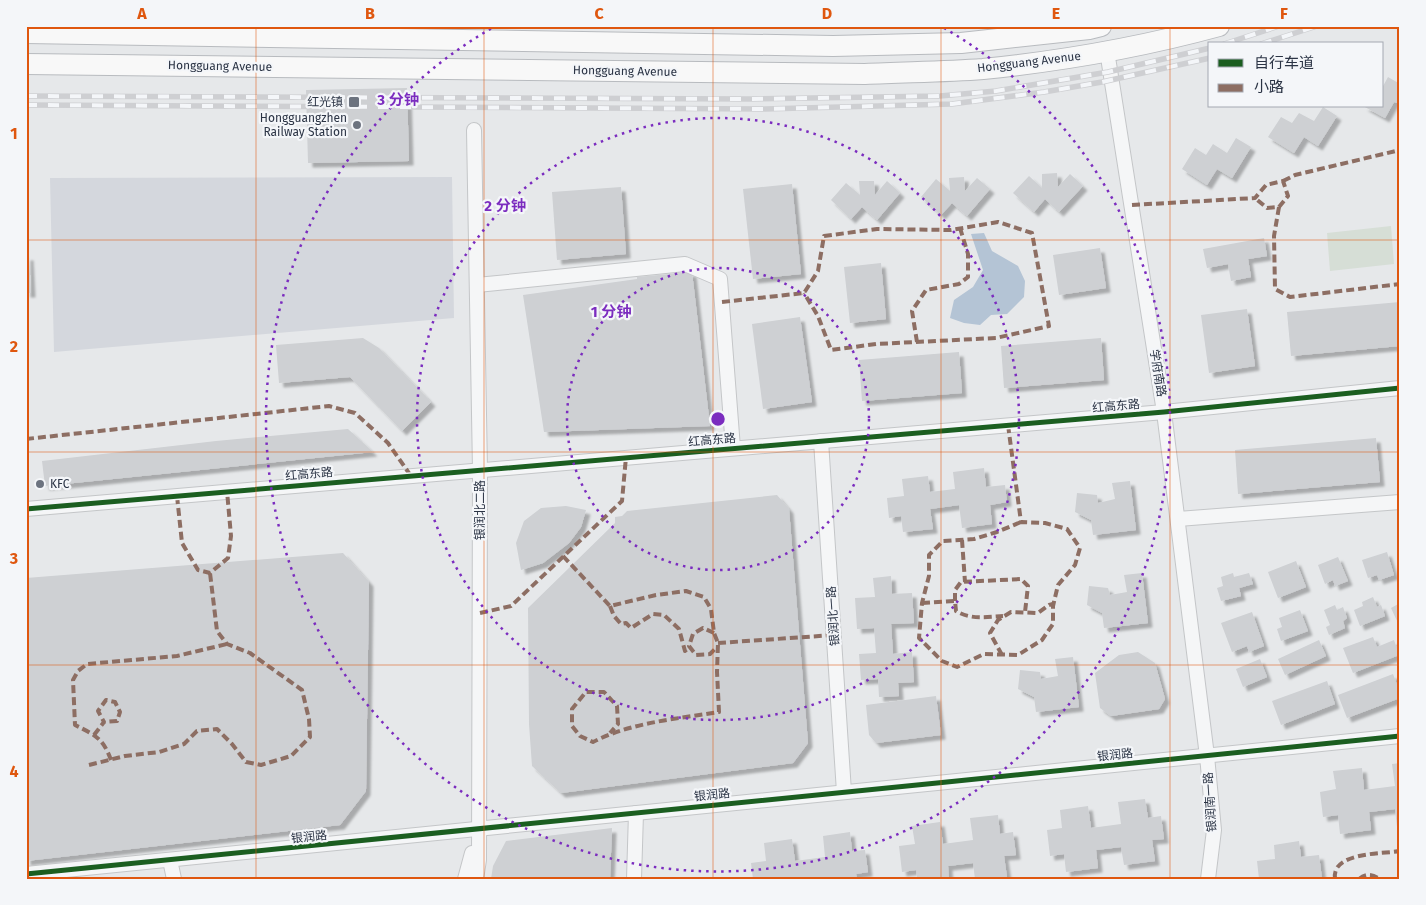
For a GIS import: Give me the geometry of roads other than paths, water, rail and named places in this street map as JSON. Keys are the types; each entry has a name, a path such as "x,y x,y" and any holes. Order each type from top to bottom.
{"highway":[{"name":"Hongguang Avenue","path":"26,33 45,30 833,46 961,43 1102,26"},
{"name":"Hongguang Avenue","path":"26,64 865,74 982,69 1107,51 1182,36 1219,26"}],"street":[{"name":"学府南路","path":"1107,51 1164,412 1207,756"},
{"name":"银润北二路","path":"474,130 480,470 478,830"},
{"path":"477,285 685,264 720,279 733,448"},
{"name":"红高东路","path":"26,508 1164,412 1400,388"},
{"name":"银润北一路","path":"821,441 844,792"},
{"path":"1178,519 1400,502"},
{"name":"银润路","path":"26,874 1400,736"},
{"name":"银润南一路","path":"1207,756 1214,830 1208,879"},
{"path":"634,879 636,813"},
{"path":"465,879 478,830"},
{"path":"476,879 479,860 478,830"},
{"path":"170,860 174,879"}],"water":[{"path":"984,233 992,251 1018,266 1025,281 1024,297 1007,314 991,315 980,325 964,323 950,318 954,300 973,287 983,270 971,234"}],"railway":[{"path":"1230,42 1279,26"},
{"path":"1267,42 1317,26"},
{"path":"26,96 751,99 940,96 996,91 1108,72 1208,48"},
{"path":"26,105 765,109 952,104 1102,82 1208,58"}],"place":[{"name":"红光镇","path":"354,102"},
{"name":"Hongguangzhen Railway Station","path":"357,125"},
{"name":"KFC","path":"40,484"}]}
